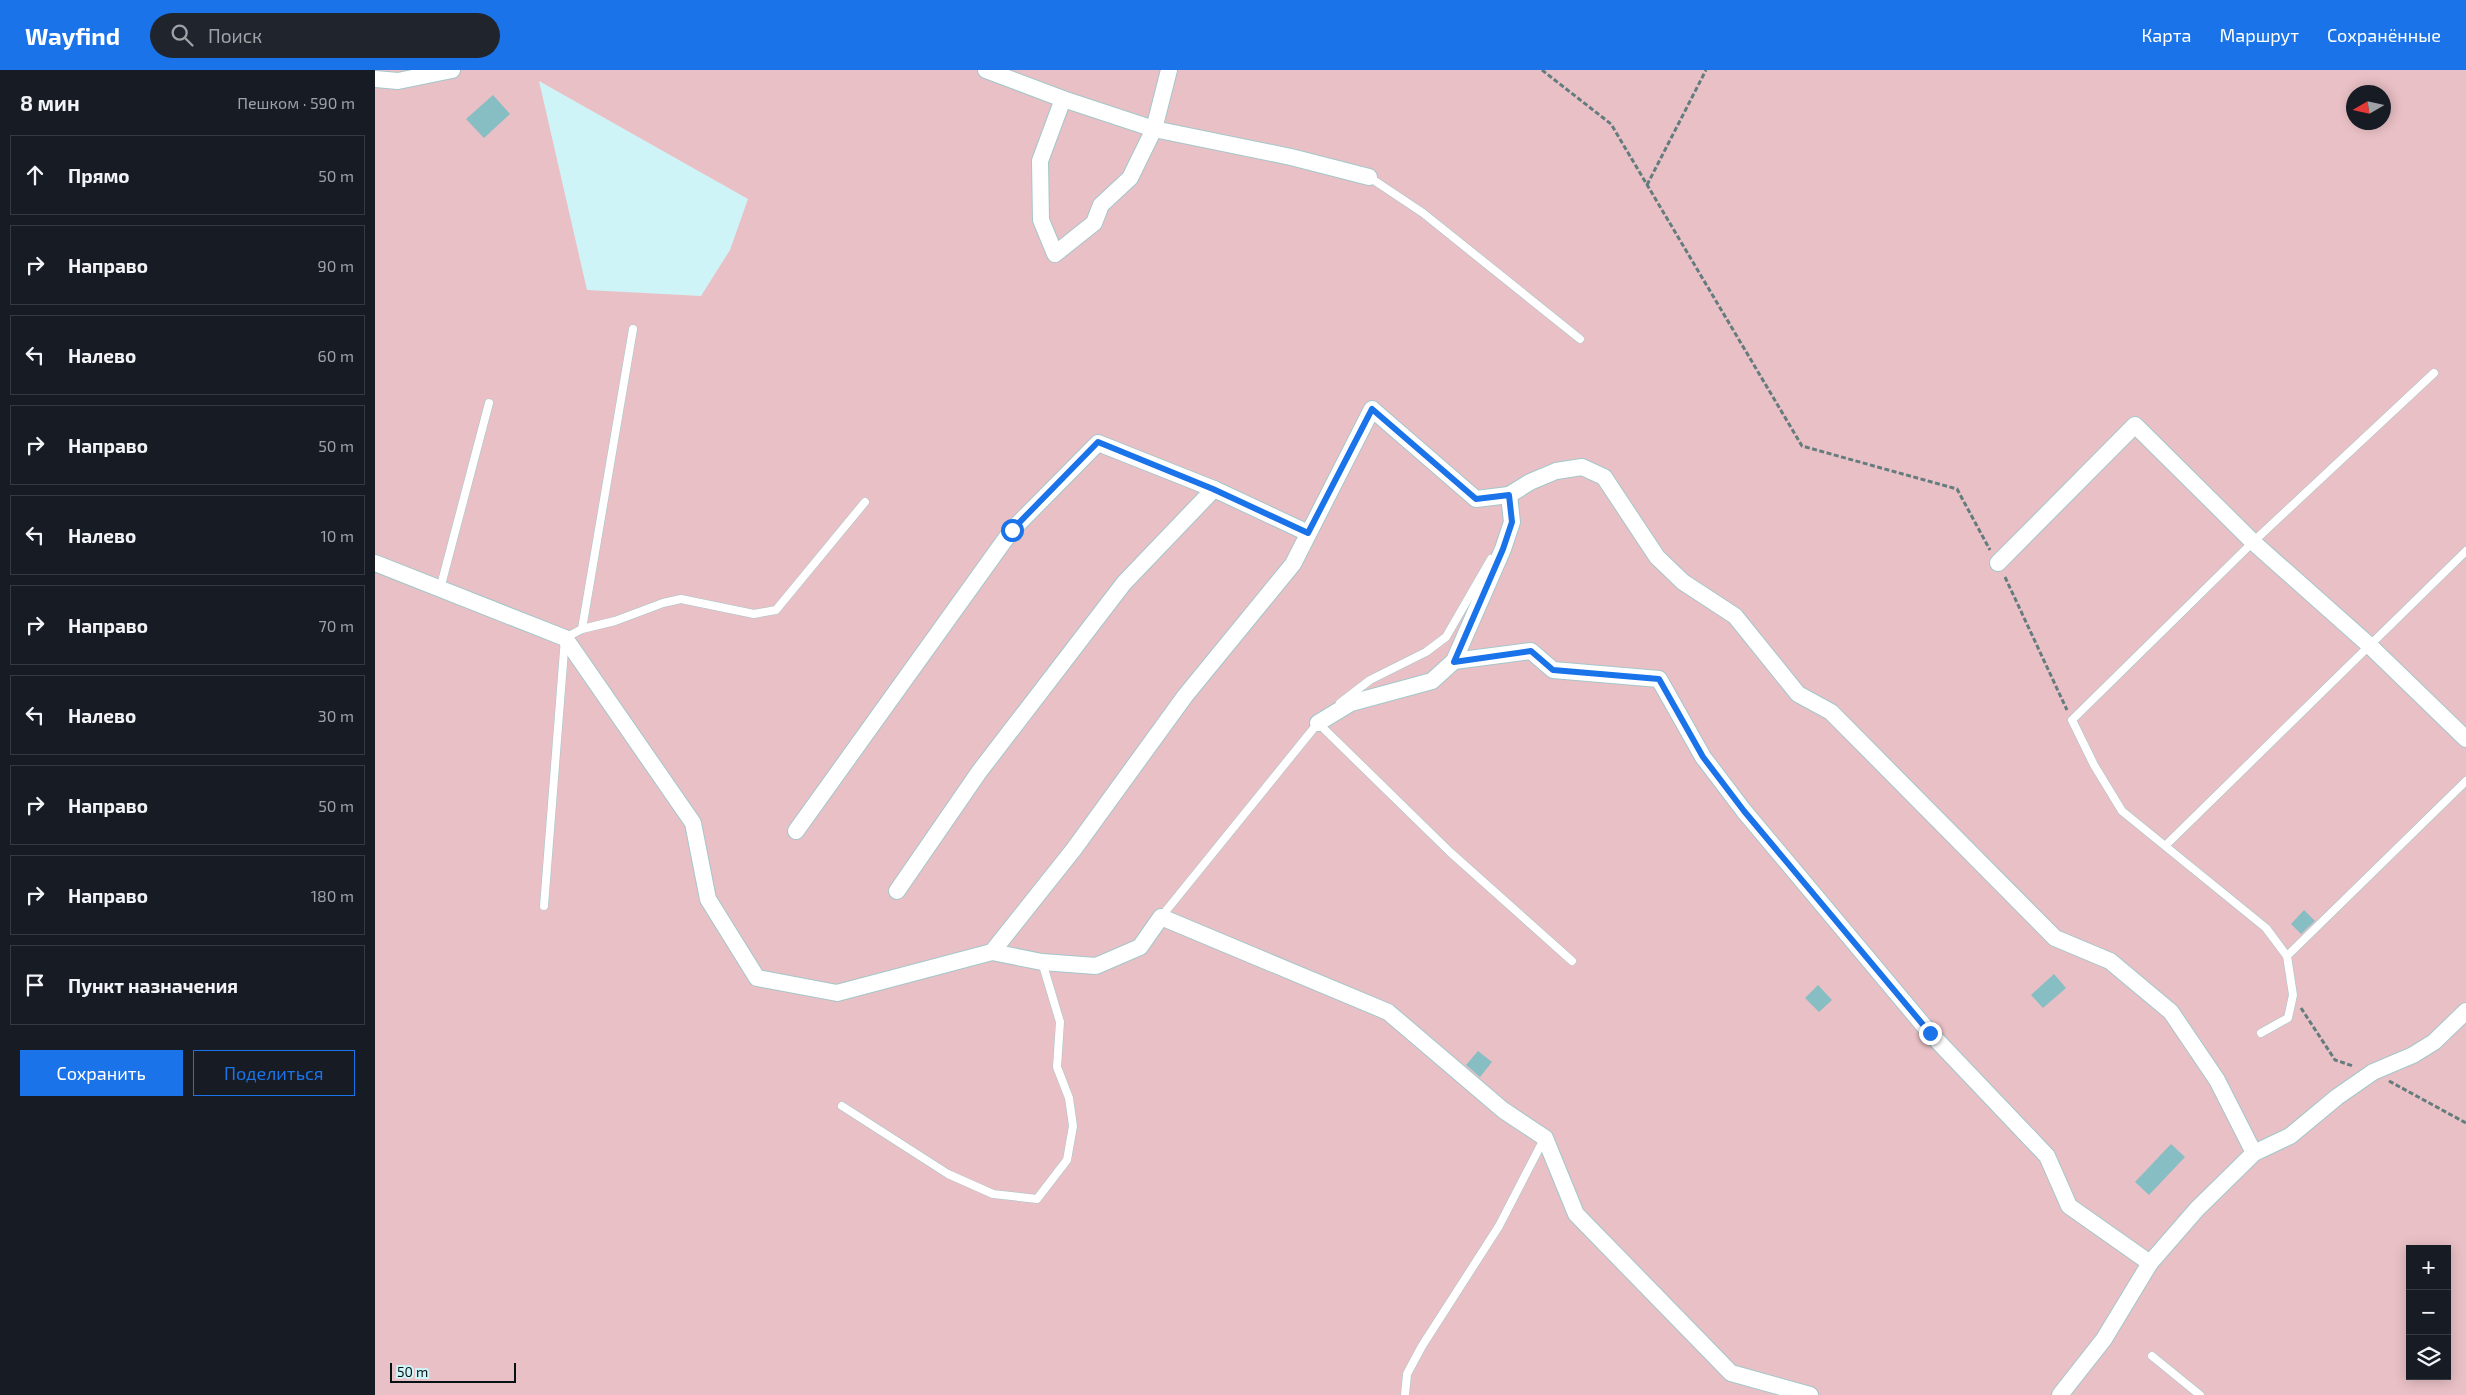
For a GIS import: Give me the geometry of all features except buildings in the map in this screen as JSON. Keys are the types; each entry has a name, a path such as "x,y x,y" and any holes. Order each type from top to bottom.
{"street":[{"path":"375,78 398,81 452,70"},
{"path":"986,70 1063,99 1154,129 1291,157 1369,177"},
{"path":"1063,99 1040,161 1041,220 1055,254 1094,223 1101,205 1130,178 1154,129 1169,70"},
{"path":"992,952 1074,849 1185,696 1293,564 1372,409 1476,499 1509,495 1531,482 1556,471 1582,467 1604,477 1657,557 1683,582 1735,616 1798,694 1831,712 2055,938 2110,961 2171,1012 2217,1080 2254,1153"},
{"path":"1998,563 2135,424 2253,542 2369,645 2466,739"},
{"path":"796,831 1012,530 1098,442 1213,489 1308,533"},
{"path":"897,892 979,772 1124,583 1213,489"},
{"path":"1318,723 1351,703 1432,681 1454,662 1503,549 1512,522 1509,495"},
{"path":"375,563 565,638 693,823 708,899 757,978 837,993 992,952 1043,962 1096,966 1140,947 1161,917 1387,1012 1503,1110 1545,1138 1576,1214 1731,1373 1810,1395"},
{"path":"1454,662 1531,651 1553,670 1659,679 1703,757 1744,811 1930,1033 2047,1156 2069,1206 2149,1263"},
{"path":"2060,1395 2104,1339 2149,1263 2197,1209 2254,1153 2290,1136 2337,1097 2373,1072 2413,1055 2434,1042 2466,1011"}],"lane":[{"path":"1369,177 1423,213 1580,339"},
{"path":"582,629 633,329"},
{"path":"2261,1034 2288,1018 2293,995 2287,956 2266,928 2122,811 2094,765 2072,720 2253,542 2434,373"},
{"path":"440,589 489,404"},
{"path":"1161,917 1318,723 1348,695 1370,680 1426,652 1447,636 1461,614 1497,546 1507,523 1509,495"},
{"path":"544,906 565,638 582,629 615,621 663,603 681,599 754,614 776,610 865,502"},
{"path":"2166,845 2466,552"},
{"path":"1318,723 1450,852 1572,961"},
{"path":"2287,956 2466,781"},
{"path":"842,1106 948,1174 993,1194 1037,1199 1067,1160 1073,1126 1069,1098 1057,1067 1060,1022 1043,962"},
{"path":"1405,1395 1407,1374 1422,1346 1499,1226 1545,1138"},
{"path":"2152,1356 2200,1395"}],"path":[{"path":"1542,70 1611,124 1802,446 1957,488 1998,563 2072,720"},
{"path":"1647,185 1706,70"},
{"path":"2293,995 2335,1060 2373,1072 2466,1123"}],"shaded area":[{"path":"375,70 2466,70 2466,1395 375,1395","holes":["539,81 748,199 730,250 701,296 587,290"]}],"route":[{"path":"1012,530 1098,442 1213,489 1308,533 1372,409 1476,499 1509,495 1512,522 1486,591 1454,662 1531,651 1553,670 1659,679 1703,757 1744,811 1930,1033"}]}
